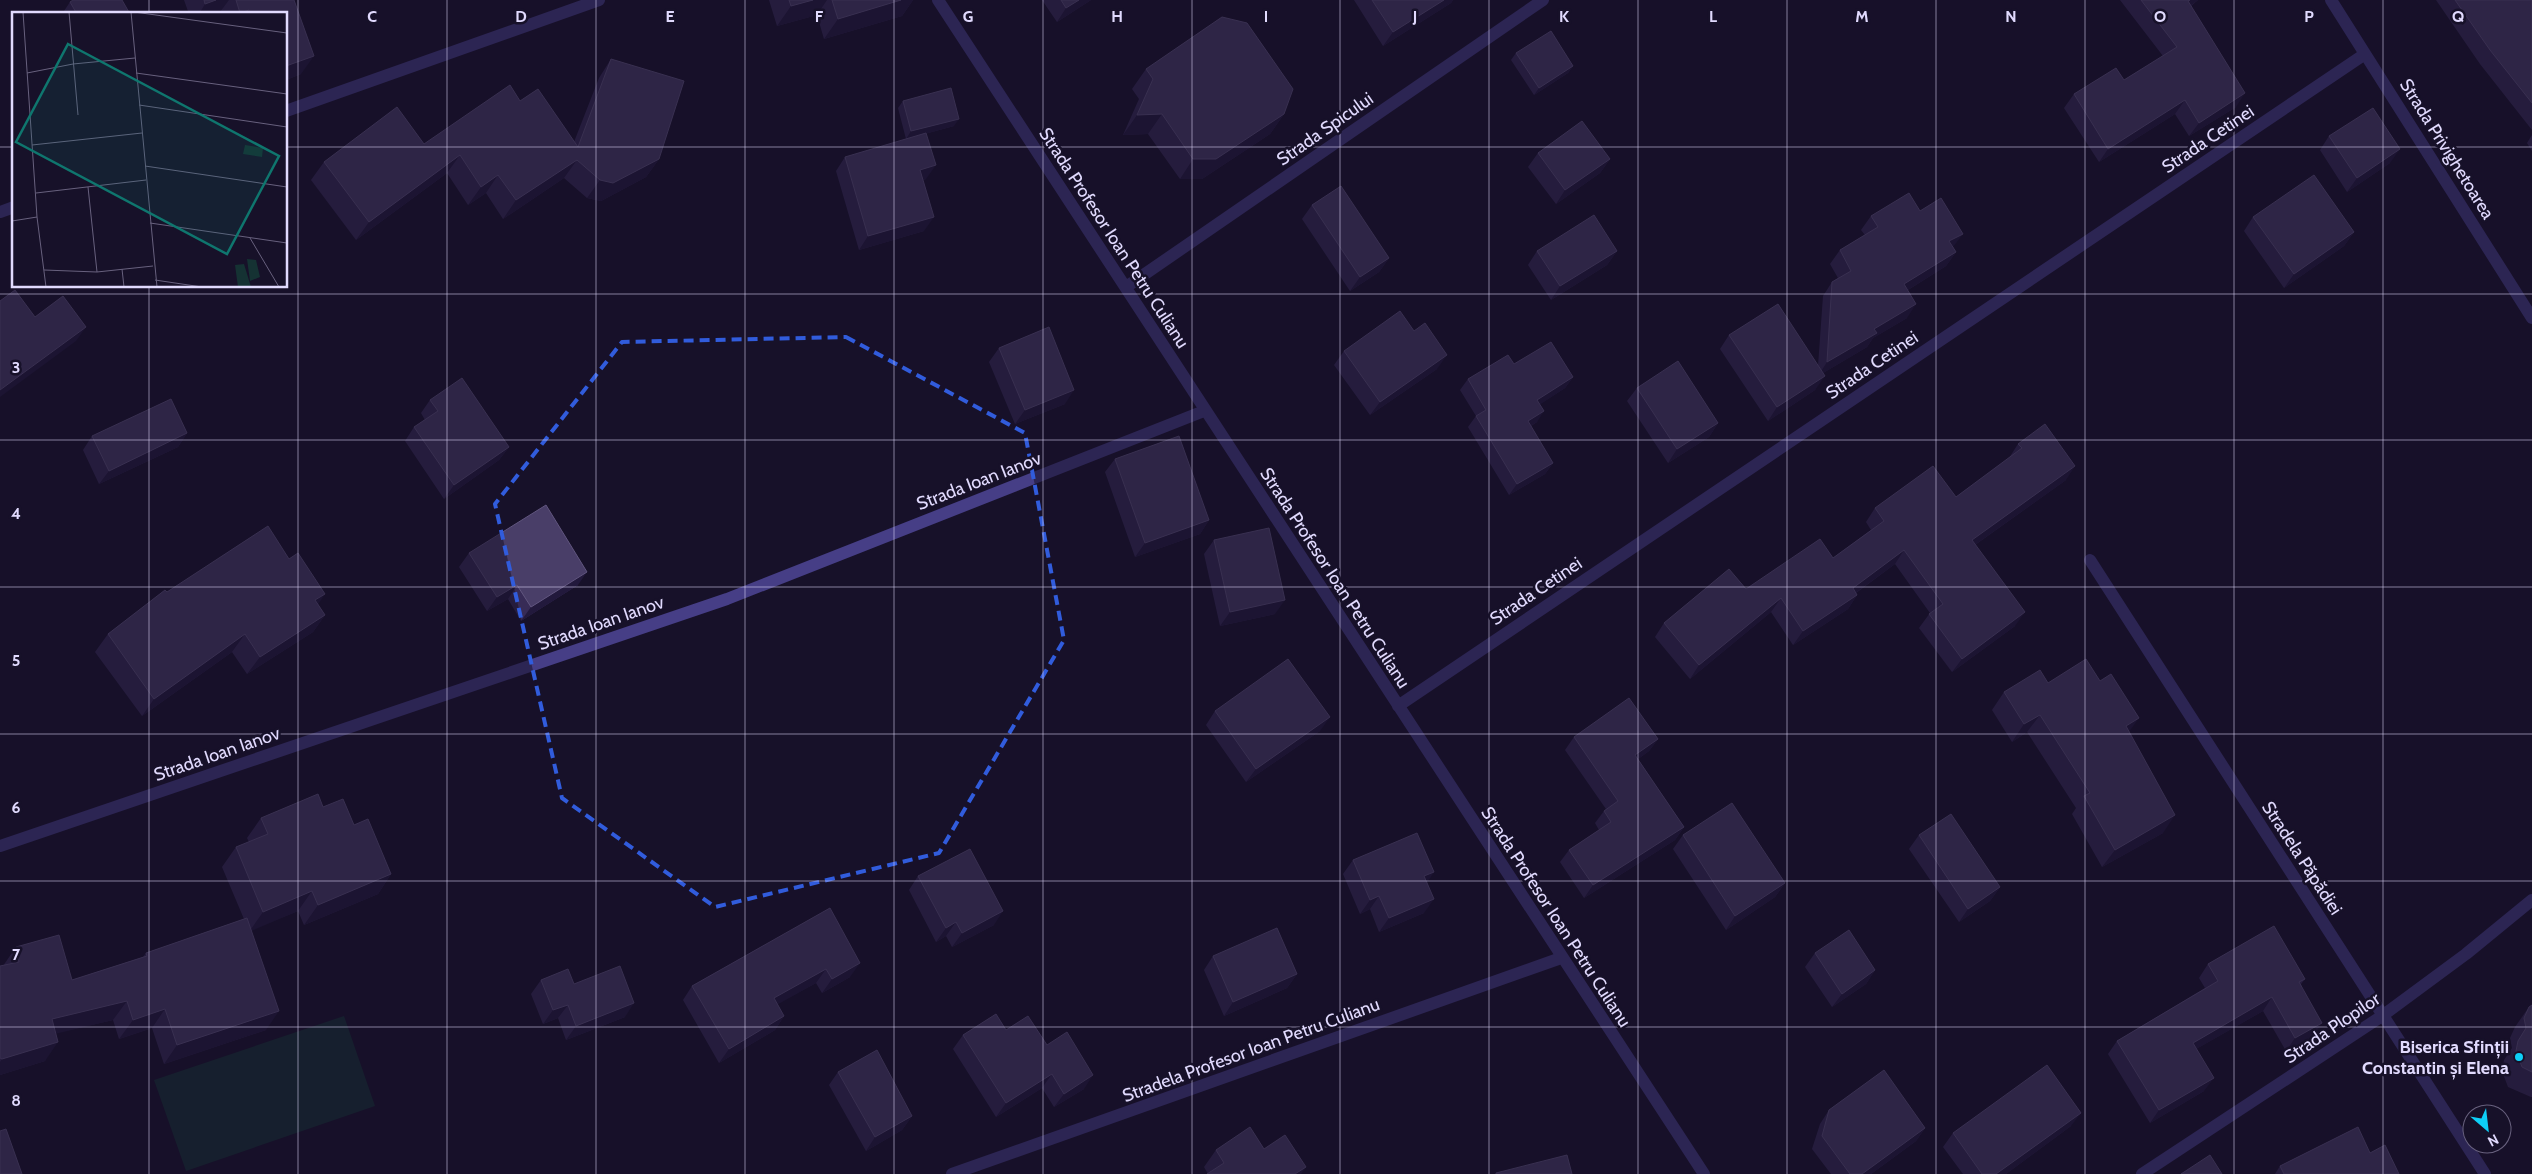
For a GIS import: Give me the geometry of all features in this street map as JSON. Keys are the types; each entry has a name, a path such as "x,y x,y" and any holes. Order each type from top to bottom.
{"street":[{"path":"288,110 599,0"},
{"name":"Strada Profesor Ioan Petru Culianu","path":"938,0 1126,287 1204,411 1704,1174"},
{"name":"Strada Spicului","path":"1126,287 1543,0"},
{"name":"Strada Privighetoarea","path":"2331,0 2532,318"},
{"name":"Strada Cetinei","path":"1398,706 2365,54"},
{"path":"0,212 12,208"},
{"name":"Strada Ioan Ianov","path":"0,846 727,599 1204,411"},
{"name":"Stradela Păpădiei","path":"2090,560 2382,1016 2486,1174"},
{"name":"Strada Plopilor","path":"2142,1174 2382,1016 2466,954 2532,900"},
{"name":"Stradela Profesor Ioan Petru Culianu","path":"952,1174 1561,958"}],"highlighted area":[{"path":"846,337 1025,433 1064,640 939,853 715,907 562,798 495,504 622,342"}],"green space":[{"path":"344,1016 375,1106 186,1171 154,1080"}],"building":[{"path":"73,0 122,0 129,12 76,12 70,2"},
{"path":"204,0 216,0 205,4"},
{"path":"236,0 294,0 314,56 288,65 288,12 250,12 249,10 240,12"},
{"path":"789,0 813,0 791,6"},
{"path":"832,0 901,0 838,19"},
{"path":"1061,0 1079,0 1066,8"},
{"path":"1372,0 1444,0 1393,32"},
{"path":"2141,0 2190,0 2188,1 2245,93 2199,123 2185,100 2108,149 2074,94 2116,68 2124,80 2177,47"},
{"path":"2455,0 2532,0 2532,103 2490,50"},
{"path":"1222,17 1247,23 1293,89 1284,114 1216,159 1193,159 1162,114 1137,115 1153,79 1146,69"},
{"path":"1551,31 1573,66 1539,88 1516,53"},
{"path":"611,59 684,81 659,159 613,183 600,180 577,160 516,200 498,175 481,187 460,155 369,222 324,162 397,107 424,144 510,85 520,101 538,89 578,147"},
{"path":"951,88 959,119 911,131 903,101"},
{"path":"2373,108 2400,149 2357,178 2329,136"},
{"path":"1582,121 1610,159 1565,190 1538,153"},
{"path":"926,133 936,165 920,170 934,217 868,236 845,157"},
{"path":"2314,175 2354,232 2294,274 2253,217"},
{"path":"1341,186 1389,258 1360,277 1312,205"},
{"path":"1909,193 1920,211 1941,198 1963,234 1949,241 1956,252 1904,284 1916,304 1874,329 1877,333 1827,362 1832,282 1851,271 1840,250 1878,227 1871,216"},
{"path":"1594,215 1617,251 1560,286 1537,251"},
{"path":"15,290 35,317 63,296 86,327 0,390 0,301"},
{"path":"1778,304 1825,376 1777,407 1729,335"},
{"path":"1400,311 1414,331 1425,323 1447,355 1380,402 1344,351"},
{"path":"1049,327 1074,390 1025,410 999,348"},
{"path":"1551,342 1573,377 1537,400 1544,411 1528,421 1553,463 1517,484 1476,416 1486,410 1468,379 1508,355 1514,364"},
{"path":"1678,361 1718,423 1677,449 1637,388"},
{"path":"462,378 509,447 454,485 414,427 438,411 430,400"},
{"path":"171,399 187,433 109,471 92,436"},
{"path":"2045,424 2075,466 1972,540 2025,612 1962,659 1929,614 1943,604 1904,550 1853,588 1857,595 1803,631 1781,598 1699,665 1664,623 1729,569 1746,589 1820,539 1833,558 1884,521 1875,508 1933,466 1956,497 2022,448 2018,444"},
{"path":"1179,436 1209,520 1145,543 1115,459"},
{"path":"546,505 587,572 531,607 517,585 497,597 469,553"},
{"path":"268,526 289,559 298,553 325,594 315,600 325,615 260,657 245,634 154,699 108,634 165,590 167,592"},
{"path":"1269,528 1285,600 1230,612 1214,540"},
{"path":"1288,659 1330,717 1256,769 1215,711"},
{"path":"2086,659 2100,681 2111,674 2139,718 2126,726 2175,815 2115,850 2084,796 2090,793 2040,715 2024,724 2004,692 2040,670 2048,683"},
{"path":"1629,698 1658,739 1635,755 1684,827 1593,885 1569,850 1611,822 1604,811 1618,801 1574,737"},
{"path":"318,794 323,807 343,799 354,825 368,819 391,874 318,905 312,891 263,912 236,847 268,834 261,818"},
{"path":"1732,803 1785,883 1735,916 1683,835"},
{"path":"1951,814 2000,887 1968,909 1919,835"},
{"path":"1417,833 1434,872 1424,876 1434,899 1389,918 1379,896 1370,900 1353,860"},
{"path":"970,849 1003,911 962,933 956,922 946,928 918,876"},
{"path":"830,908 860,963 832,979 826,969 774,998 784,1016 729,1049 692,986"},
{"path":"247,918 279,1011 177,1045 165,1009 133,1020 127,1001 52,1019 58,1042 0,1058 0,966 19,962 16,947 59,935 72,980 147,956 146,953"},
{"path":"2274,926 2305,979 2299,982 2322,1023 2295,1038 2272,997 2193,1043 2214,1078 2159,1110 2117,1041 2218,981 2208,964"},
{"path":"1277,928 1297,974 1233,1002 1213,956"},
{"path":"1849,930 1875,970 1842,994 1815,953"},
{"path":"620,966 634,1003 576,1026 568,1005 553,1010 541,980 568,969 574,984"},
{"path":"2532,1005 2532,1072 2522,1067 2516,1051 2518,1041 2526,1028 2524,1018 2529,1007"},
{"path":"996,1014 1006,1030 1028,1016 1047,1045 1067,1032 1093,1075 1064,1094 1052,1074 1006,1103 963,1035"},
{"path":"877,1050 912,1116 875,1137 838,1072"},
{"path":"2047,1065 2081,1113 1996,1174 1982,1174 1953,1133"},
{"path":"1884,1070 1925,1128 1862,1174 1850,1174 1822,1136 1829,1110"},
{"path":"1250,1127 1264,1149 1285,1135 1306,1167 1295,1174 1207,1174 1224,1163 1216,1150"},
{"path":"2358,1127 2370,1153 2385,1145 2399,1174 2284,1174 2280,1166"},
{"path":"6,1129 22,1174 0,1174 0,1131"},
{"path":"1567,1155 1572,1174 1496,1174 1496,1173"},
{"path":"2210,1155 2222,1174 2181,1174"}],"place":[{"name":"Biserica Sfinții Constantin și Elena","path":"2519,1057"}]}
